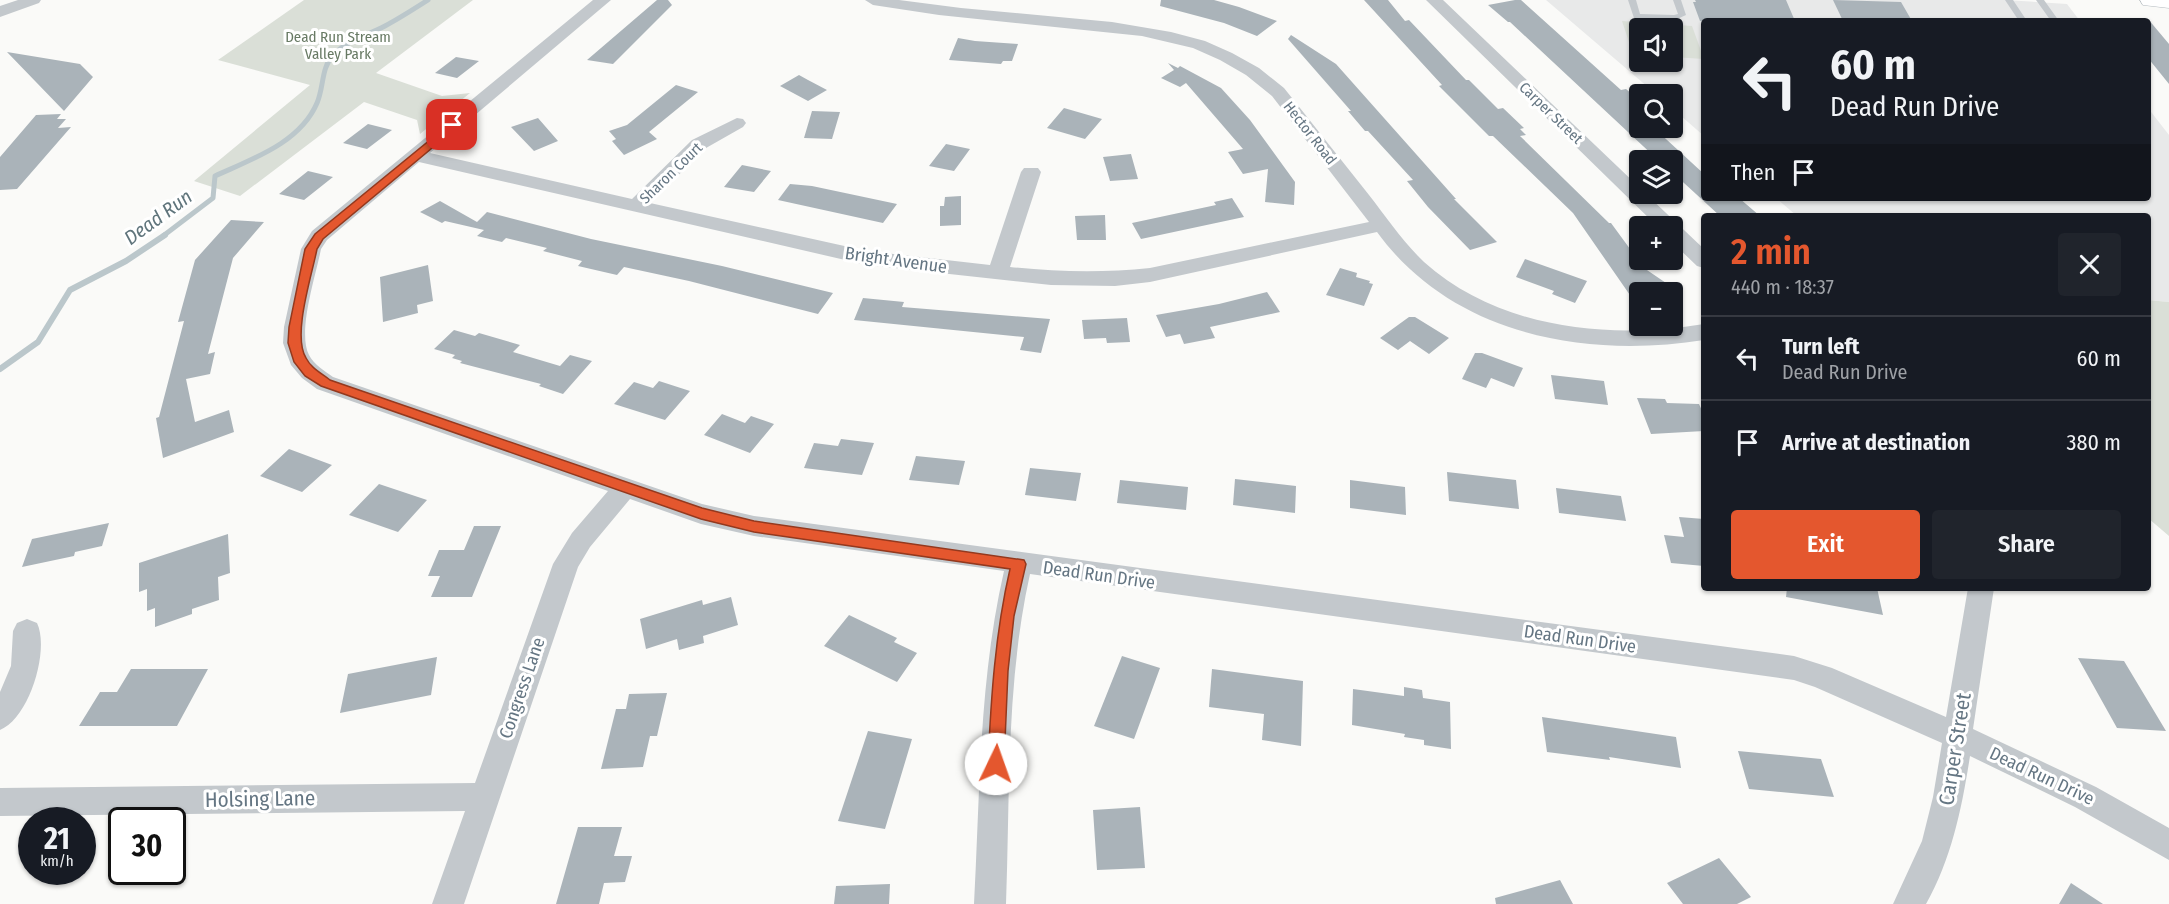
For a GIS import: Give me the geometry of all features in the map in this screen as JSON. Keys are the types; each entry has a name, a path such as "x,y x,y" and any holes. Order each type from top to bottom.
{"street":[{"path":"0,12 33,0"},
{"name":"Dead Run Drive","path":"603,0 319,236 311,249 295,327 294,343 299,359 310,372 325,383 625,488 701,514 754,526 1018,564 1794,668 1822,677 2066,785 2128,819 2169,845"},
{"name":"Hector Road","path":"873,0 969,15 1149,31 1175,36 1225,53 1261,76 1278,92 1408,258 1447,290 1506,318 1530,326 1572,334 1611,338 1654,338 1701,332"},
{"name":"Carper Street","path":"1434,0 1658,216"},
{"path":"2151,0 2169,2"},
{"name":"Sharon Court","path":"636,206 699,144 737,123"},
{"name":"Bright Avenue","path":"416,156 867,258 1082,280 1150,275 1382,225"},
{"path":"998,273 1031,172"},
{"path":"1683,241 1701,258"},
{"name":"Congress Lane","path":"448,904 566,564 581,540 625,488"},
{"path":"990,904 1000,671 1006,616 1018,564"},
{"name":"Carper Street","path":"1909,904 1919,888 1938,843 1950,792 1981,591"},
{"path":"0,717 24,675 29,651 27,631"},
{"name":"Holsing Lane","path":"0,802 484,797"}],"lane":[{"path":"1632,0 1636,16 1675,18 1682,15 1677,0"},
{"path":"2009,0 2021,18"},
{"path":"2040,0 2053,18"}],"shaded area":[{"path":"1546,0 2005,0 2067,4 2078,18 1701,18 1701,133 1683,118 1683,84 1644,84 1630,72 1683,72 1683,18 1629,18 1629,71"},
{"path":"2151,112 2169,135 2169,302 2151,300 2151,213 1794,213 1780,201 2151,201"}],"green space":[{"name":"Dead Run Stream Valley Park","path":"304,0 473,0 376,73 442,96 470,93 420,134 417,120 364,102 240,196 194,181 310,85 218,60"},
{"path":"1622,21 1629,22 1629,42"},
{"path":"1683,25 1692,26 1701,51 1701,59 1683,58"},
{"path":"2151,300 2169,302 2169,536 2151,521"}],"building":[{"path":"657,0 668,0 672,5 613,64 587,60"},
{"path":"1161,0 1214,0 1277,21 1257,36 1224,23 1160,6"},
{"path":"1364,0 1388,0 1405,21 1409,20 1466,80 1469,80 1498,109 1503,108 1524,128 1520,129 1526,135 1520,136 1611,223 1629,248 1629,270 1647,270 1665,282 1629,282 1629,294 1573,213 1493,136 1489,136 1439,86 1442,85"},
{"path":"1521,0 1621,90 1626,89 1629,92 1629,133 1510,22 1488,5"},
{"path":"1695,0 1786,0 1794,18 1701,18 1700,21 1693,2 1696,2"},
{"path":"1833,0 1901,2 1910,18 1842,18"},
{"path":"2151,23 2169,44 2169,84 2151,62"},
{"path":"1291,35 1336,64 1456,199 1454,199 1497,242 1470,250 1428,207 1407,181 1413,180 1368,131 1365,131 1348,111 1351,111 1288,39"},
{"path":"958,38 1018,44 1012,61 1003,61 1001,64 949,60"},
{"path":"7,52 80,64 93,77 64,111"},
{"path":"456,57 479,61 457,78 435,73"},
{"path":"1168,63 1178,68 1180,66 1221,88 1250,120 1295,182 1294,205 1265,202 1268,169 1243,174 1228,152 1243,149 1186,83 1180,87 1161,78 1174,70"},
{"path":"799,75 827,90 808,101 780,86"},
{"path":"676,85 698,92 649,132 657,139 624,155 612,141 616,139 609,131 627,125"},
{"path":"1064,108 1102,119 1085,139 1047,128"},
{"path":"812,111 840,112 832,139 804,138"},
{"path":"61,114 57,119 66,119 58,128 71,127 17,189 0,190 0,157 36,115"},
{"path":"538,118 558,141 534,151 511,127"},
{"path":"368,124 392,130 367,149 343,143"},
{"path":"1634,138 1665,138 1678,150 1647,150"},
{"path":"946,144 970,149 954,171 929,166"},
{"path":"1131,154 1138,179 1110,181 1103,157"},
{"path":"1683,155 1701,171 1701,199 1683,182"},
{"path":"742,165 771,171 754,192 724,187"},
{"path":"308,171 333,177 304,200 279,194"},
{"path":"790,184 812,186 897,204 883,223 778,200"},
{"path":"961,196 961,225 940,226 940,206 944,206 945,197"},
{"path":"1232,198 1244,217 1141,239 1132,223 1216,205 1214,202"},
{"path":"440,201 477,222 487,212 591,239 722,266 833,293 818,314 624,267 617,275 578,266 582,261 543,251 547,248 506,238 502,242 477,236 484,230 445,221 442,223 420,212"},
{"path":"1704,201 1742,201 1756,213 1717,213"},
{"path":"1105,215 1106,240 1077,240 1075,216"},
{"path":"231,220 264,222 233,258 208,354 215,352 210,374 186,379 195,422 229,410 234,432 163,458 156,418 159,417 184,321 178,322 195,260"},
{"path":"1525,259 1587,281 1575,303 1552,294 1554,291 1516,277"},
{"path":"428,265 433,301 417,305 418,313 383,322 380,277"},
{"path":"1340,268 1357,273 1356,277 1373,284 1364,306 1326,295"},
{"path":"1267,292 1280,312 1210,327 1215,338 1184,344 1180,334 1166,337 1156,315 1219,304"},
{"path":"863,298 904,302 902,307 1050,319 1041,353 1020,350 1024,337 854,320"},
{"path":"1409,317 1415,317 1449,338 1429,354 1410,341 1398,350 1380,338"},
{"path":"1127,318 1130,342 1107,343 1106,338 1084,339 1082,320"},
{"path":"454,330 475,336 479,333 520,345 513,352 560,366 570,355 592,361 563,394 539,386 541,384 460,363 462,361 452,358 455,355 434,349"},
{"path":"1475,353 1482,353 1523,368 1514,387 1491,378 1486,388 1462,379"},
{"path":"1551,375 1604,381 1608,405 1555,399"},
{"path":"659,381 690,391 665,420 614,404 634,382 653,388"},
{"path":"1637,398 1665,399 1667,403 1699,404 1701,431 1651,434"},
{"path":"722,414 745,423 751,416 774,424 750,453 704,435"},
{"path":"841,439 874,443 862,475 804,468 814,443 838,446"},
{"path":"289,449 332,465 302,492 260,476"},
{"path":"916,456 965,461 959,485 909,480"},
{"path":"1030,468 1081,473 1076,501 1025,495"},
{"path":"1447,472 1516,480 1519,509 1449,501"},
{"path":"1235,479 1296,486 1295,513 1233,505"},
{"path":"1120,480 1188,487 1186,510 1117,503"},
{"path":"1350,480 1405,487 1406,515 1350,508"},
{"path":"379,484 427,500 398,532 349,515"},
{"path":"1556,488 1621,496 1626,521 1559,513"},
{"path":"1679,517 1701,519 1701,566 1671,563 1664,535 1684,537"},
{"path":"109,523 102,546 75,552 74,556 22,567 32,539"},
{"path":"474,526 501,526 472,597 431,597 440,576 428,576 439,550 464,550"},
{"path":"228,534 230,573 218,577 219,600 192,609 192,614 155,627 155,608 147,611 147,589 139,592 139,563"},
{"path":"1787,591 1878,591 1883,615 1786,597"},
{"path":"731,597 738,625 703,636 704,643 679,650 677,639 646,649 640,619 702,600 703,605"},
{"path":"849,615 897,638 894,642 917,653 897,682 824,646"},
{"path":"1122,656 1160,668 1134,739 1094,726"},
{"path":"437,657 431,695 340,713 348,674"},
{"path":"2078,658 2124,661 2166,731 2117,728"},
{"path":"131,669 208,669 177,726 79,726 100,692 117,692"},
{"path":"1212,669 1303,681 1301,746 1262,740 1264,714 1209,707"},
{"path":"1404,687 1422,690 1423,698 1450,702 1451,749 1424,745 1424,740 1404,737 1405,734 1352,725 1353,689 1404,696"},
{"path":"667,693 657,736 650,736 643,767 601,769 616,709 626,709 629,694"},
{"path":"1542,717 1676,737 1681,768 1609,757 1610,760 1547,752"},
{"path":"868,731 912,739 885,829 838,821"},
{"path":"1738,751 1821,759 1834,797 1749,789"},
{"path":"1140,807 1145,868 1097,870 1093,810"},
{"path":"578,827 622,827 614,856 632,856 625,882 604,883 599,904 556,904"},
{"path":"1719,858 1751,897 1737,904 1683,904 1667,883"},
{"path":"1560,880 1573,904 1496,904 1495,898"},
{"path":"2071,883 2103,904 2059,904"},
{"path":"890,884 889,904 834,904 836,886"}],"waterway":[{"name":"Dead Run","path":"163,236 213,198 215,176 274,148 299,129 317,103 326,66 338,50 391,23 428,0"},
{"name":"Dead Run","path":"0,369 38,342 70,290 126,261 165,235"}],"route":[{"path":"452,125 319,236 311,249 295,327 294,343 299,359 310,372 325,383 701,514 754,526 1018,564 1006,616 1000,671 996,764"}]}
